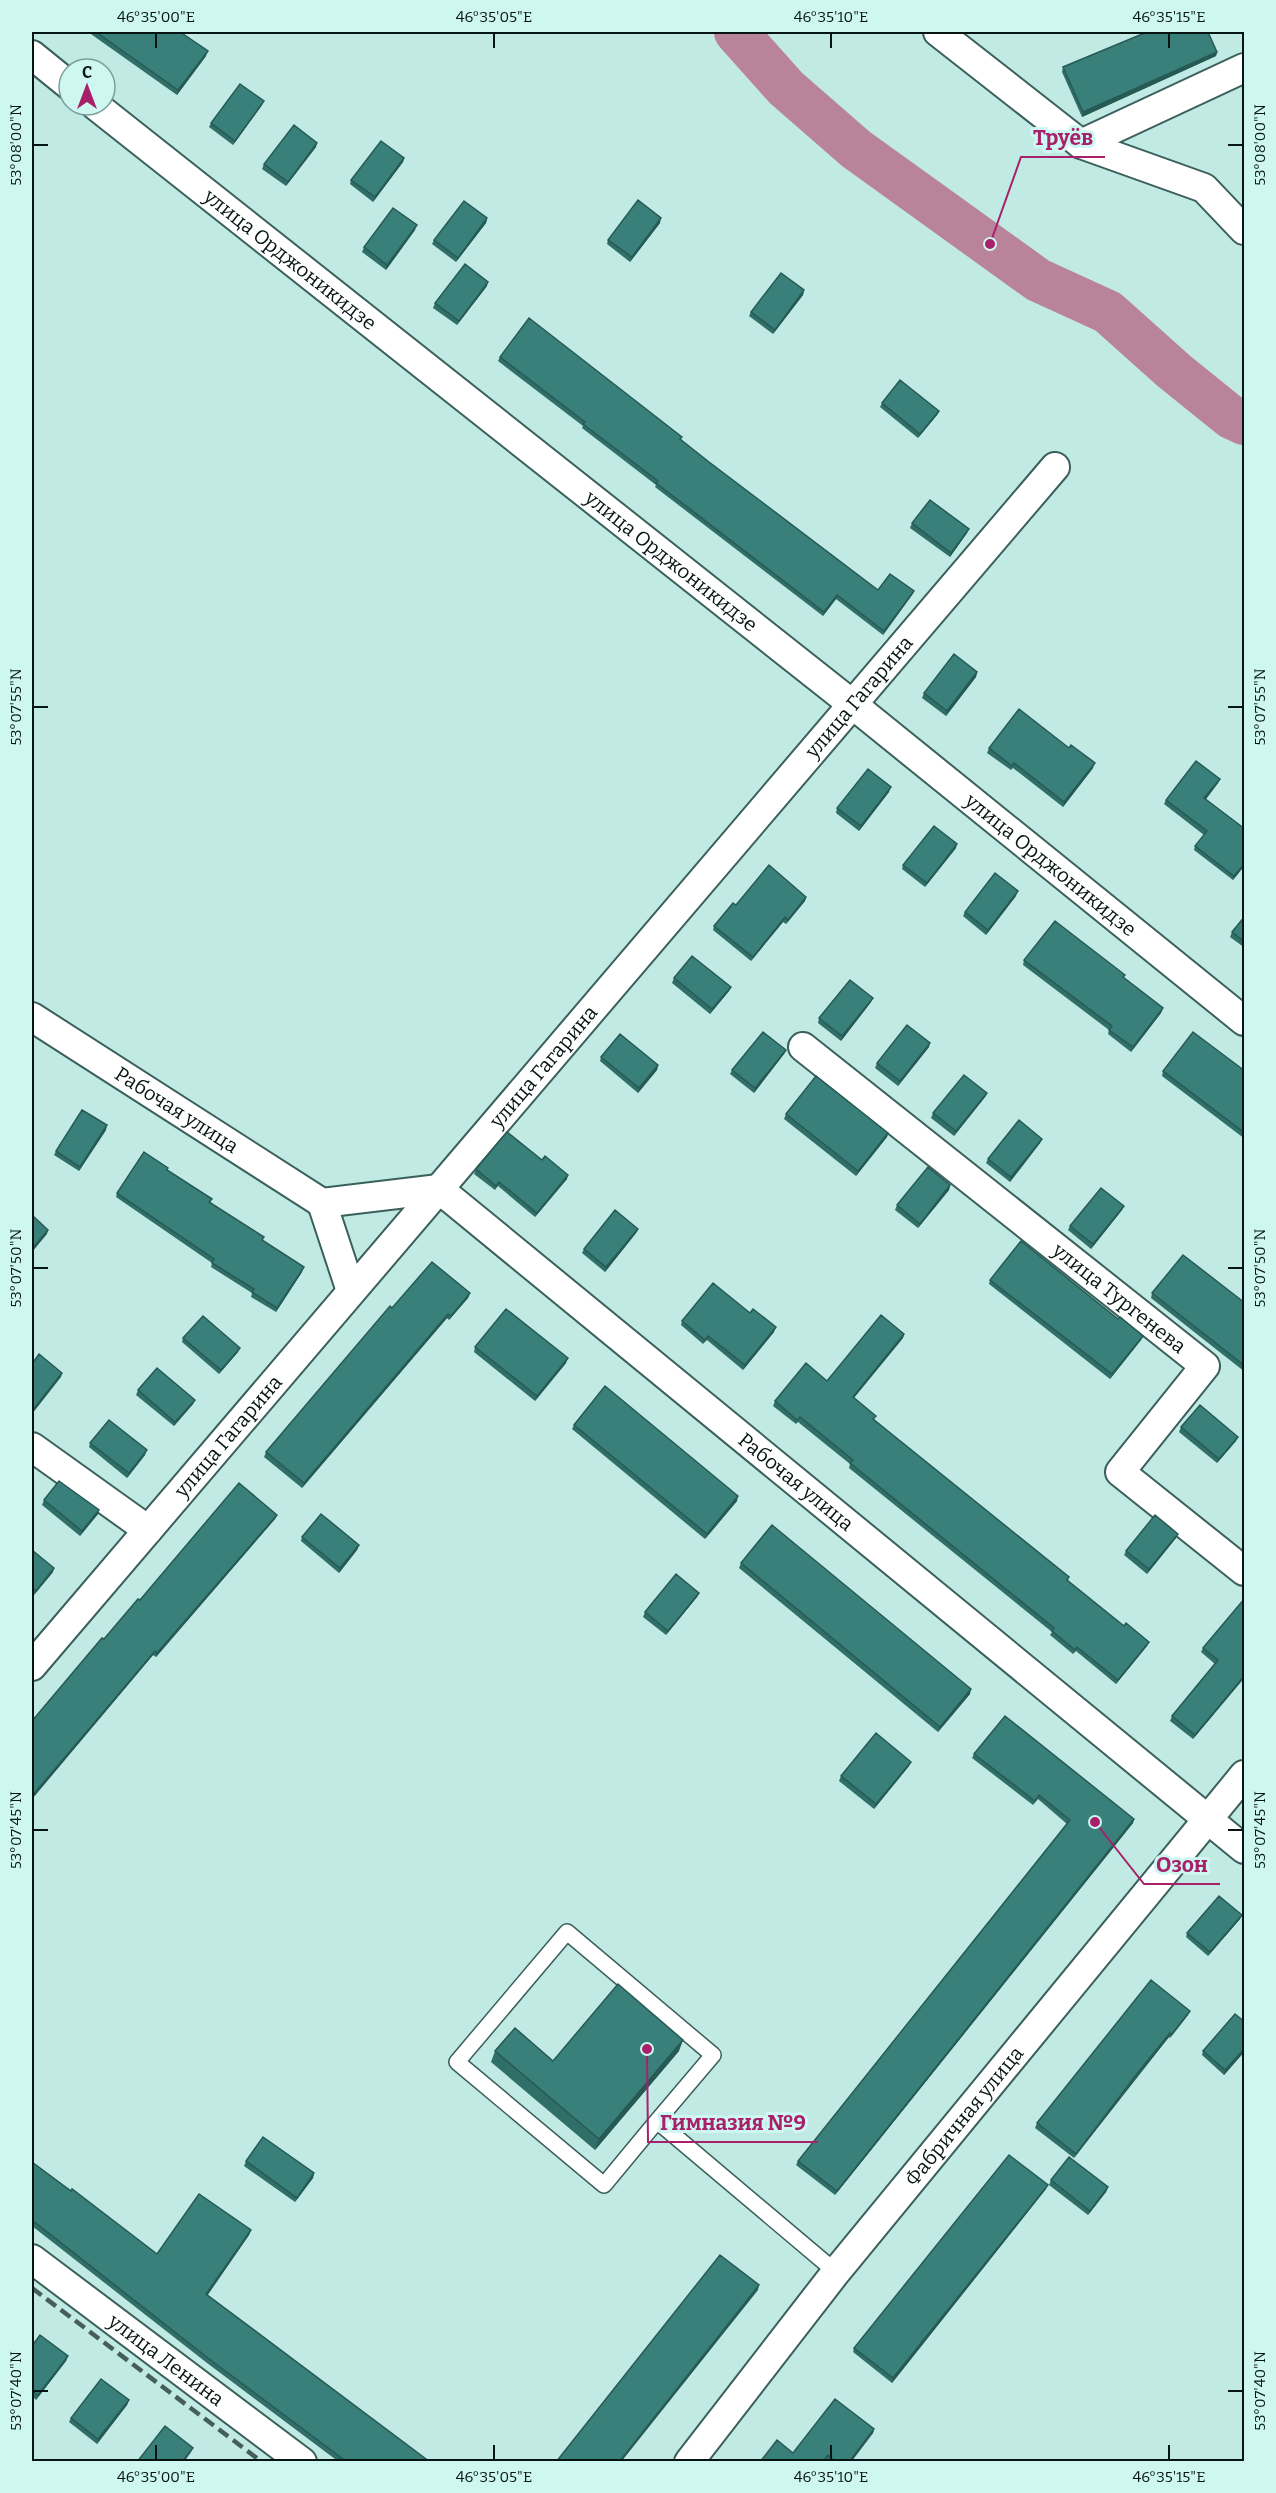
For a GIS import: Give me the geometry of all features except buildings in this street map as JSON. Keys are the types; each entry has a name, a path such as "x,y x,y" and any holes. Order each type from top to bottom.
{"street":[{"path":"938,32 1081,144 1204,188 1245,230"},
{"path":"32,55 57,75"},
{"path":"1081,144 1245,68"},
{"name":"улица Орджоникидзе","path":"110,117 852,705 1245,1021"},
{"name":"улица Гагарина","path":"32,1666 1054,467"},
{"name":"Рабочая улица","path":"32,1017 322,1203"},
{"name":"улица Тургенева","path":"803,1047 1205,1366 1120,1472 1245,1571"},
{"path":"351,1292 322,1203 439,1189"},
{"name":"Рабочая улица","path":"439,1189 1245,1849"},
{"path":"32,1447 148,1530"},
{"name":"Фабричная улица","path":"689,2462 836,2272 1245,1775"},
{"name":"улица Ленина","path":"32,2259 302,2462"}],"lane":[{"path":"567,1932 713,2055 657,2121 604,2185 457,2062 567,1932"},
{"path":"657,2121 836,2272"}],"waterway":[{"path":"736,32 786,88 856,149 1038,280 1108,312 1174,371 1231,417 1244,423"}],"railway":[{"path":"32,2288 262,2462"}],"place":[{"name":"Труёв","path":"990,244"},
{"name":"Озон","path":"1095,1822"},
{"name":"Гимназия №9","path":"647,2049"}]}
